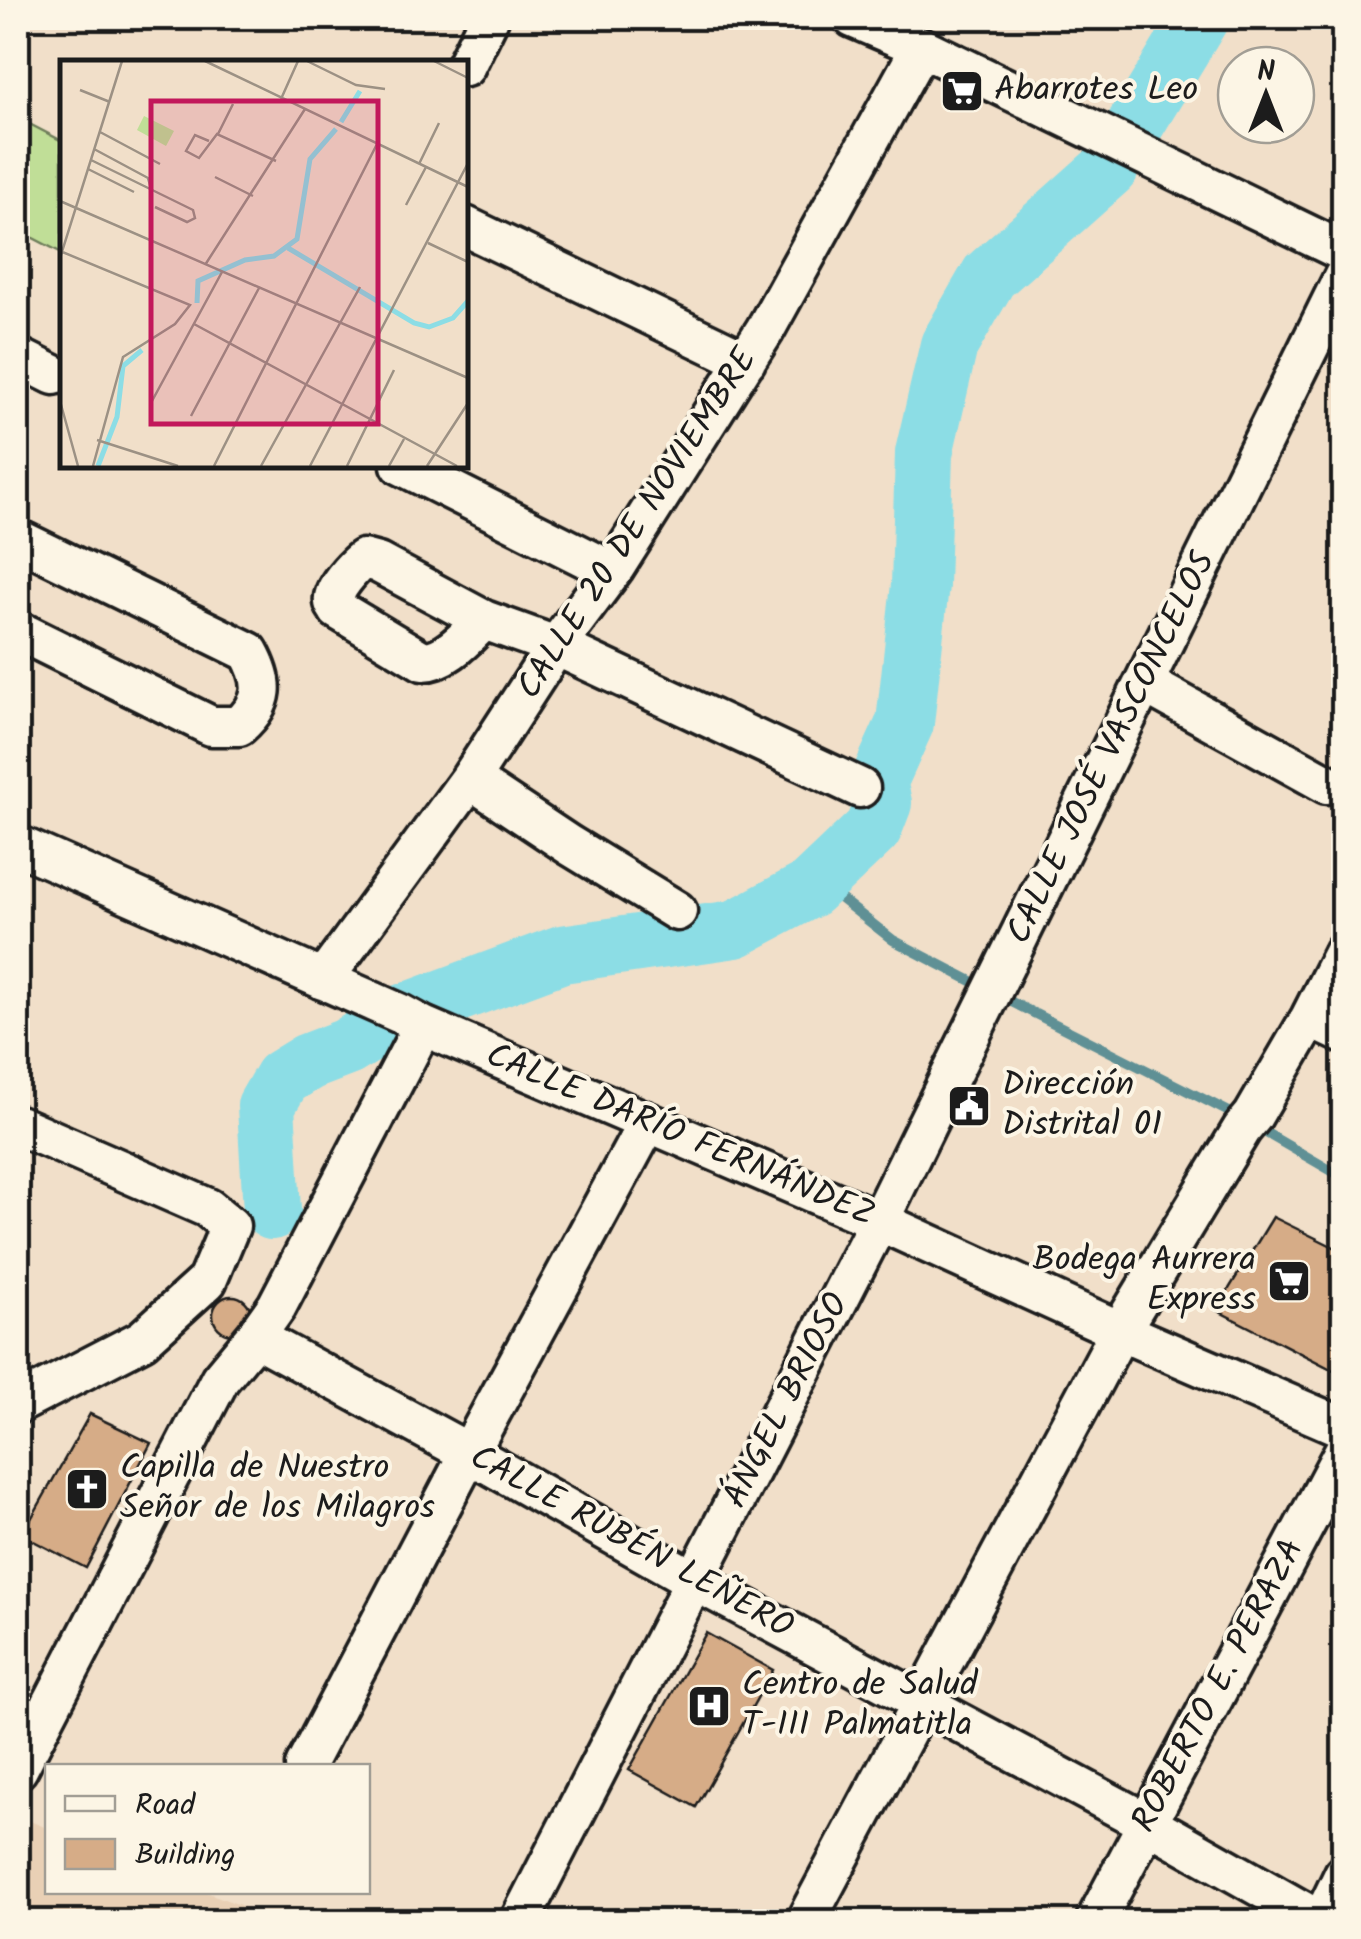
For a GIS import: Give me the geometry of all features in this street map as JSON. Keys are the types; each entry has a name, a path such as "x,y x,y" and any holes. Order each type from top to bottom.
{"street":[{"path":"468,61 489,18"},
{"path":"853,18 921,47 1344,252"},
{"name":"CALLE 20 DE NOVIEMBRE","path":"335,986 556,646 612,571 765,330 921,47"},
{"path":"468,227 746,360"},
{"name":"CALLE JOSÉ VASCONCELOS","path":"879,1221 1344,276"},
{"path":"18,356 54,375"},
{"path":"407,468 612,571"},
{"path":"18,539 249,652 259,670 261,698 254,713 239,726 211,726 21,632"},
{"path":"484,620 556,646 860,788"},
{"path":"1144,684 1327,784"},
{"path":"470,779 677,911"},
{"name":"CALLE DARÍO FERNÁNDEZ","path":"18,845 1344,1428"},
{"path":"806,1922 1120,1331 1248,1122 1327,1026 1344,951"},
{"path":"18,1769 220,1380 276,1306 423,1026"},
{"path":"306,1764 648,1122"},
{"path":"18,1125 208,1208 230,1226 207,1282 142,1340 18,1404"},
{"name":"ÁNGEL BRIOSO","path":"519,1922 879,1221"},
{"name":"CALLE RUBÉN LEÑERO","path":"255,1337 695,1582 1147,1823 1321,1921"},
{"name":"ROBERTO E. PERAZA","path":"1095,1922 1344,1452"},
{"path":"1321,1921 1344,1874"}],"shaded area":[{"path":"18,1816 45,1827 45,1894 211,1894 281,1921 18,1921"}],"green space":[{"path":"18,118 60,140 60,252 18,230"}],"building":[{"name":"Bodega Aurrera Express","path":"1273,1217 1344,1252 1344,1363 1339,1373 1216,1310"},
{"path":"232,1296 245,1302 251,1315 245,1328 232,1334 219,1328 213,1315 219,1302"},
{"name":"Capilla de Nuestro Señor de los Milagros","path":"90,1414 151,1443 86,1568 22,1535"},
{"name":"Centro de Salud T-III Palmatitla","path":"706,1633 773,1670 696,1807 629,1770"}],"waterway":[{"path":"1137,122 1200,18"},
{"path":"272,1211 266,1106 282,1078 308,1062 347,1047 401,1014 562,954 735,929 810,889 873,829 883,803 878,783 905,723 920,585 924,453 949,345 989,276 1110,168"},
{"path":"818,881 893,940 985,988"},
{"path":"1000,996 1239,1117"},
{"path":"1254,1126 1344,1178"}],"place":[{"name":"Abarrotes Leo","path":"962,91"},
{"name":"Dirección Distrital 01","path":"969,1106"},
{"name":"Bodega Aurrera Express","path":"1289,1281"},
{"name":"Capilla de Nuestro Señor de los Milagros","path":"87,1489"},
{"name":"Centro de Salud T-III Palmatitla","path":"709,1706"}]}
